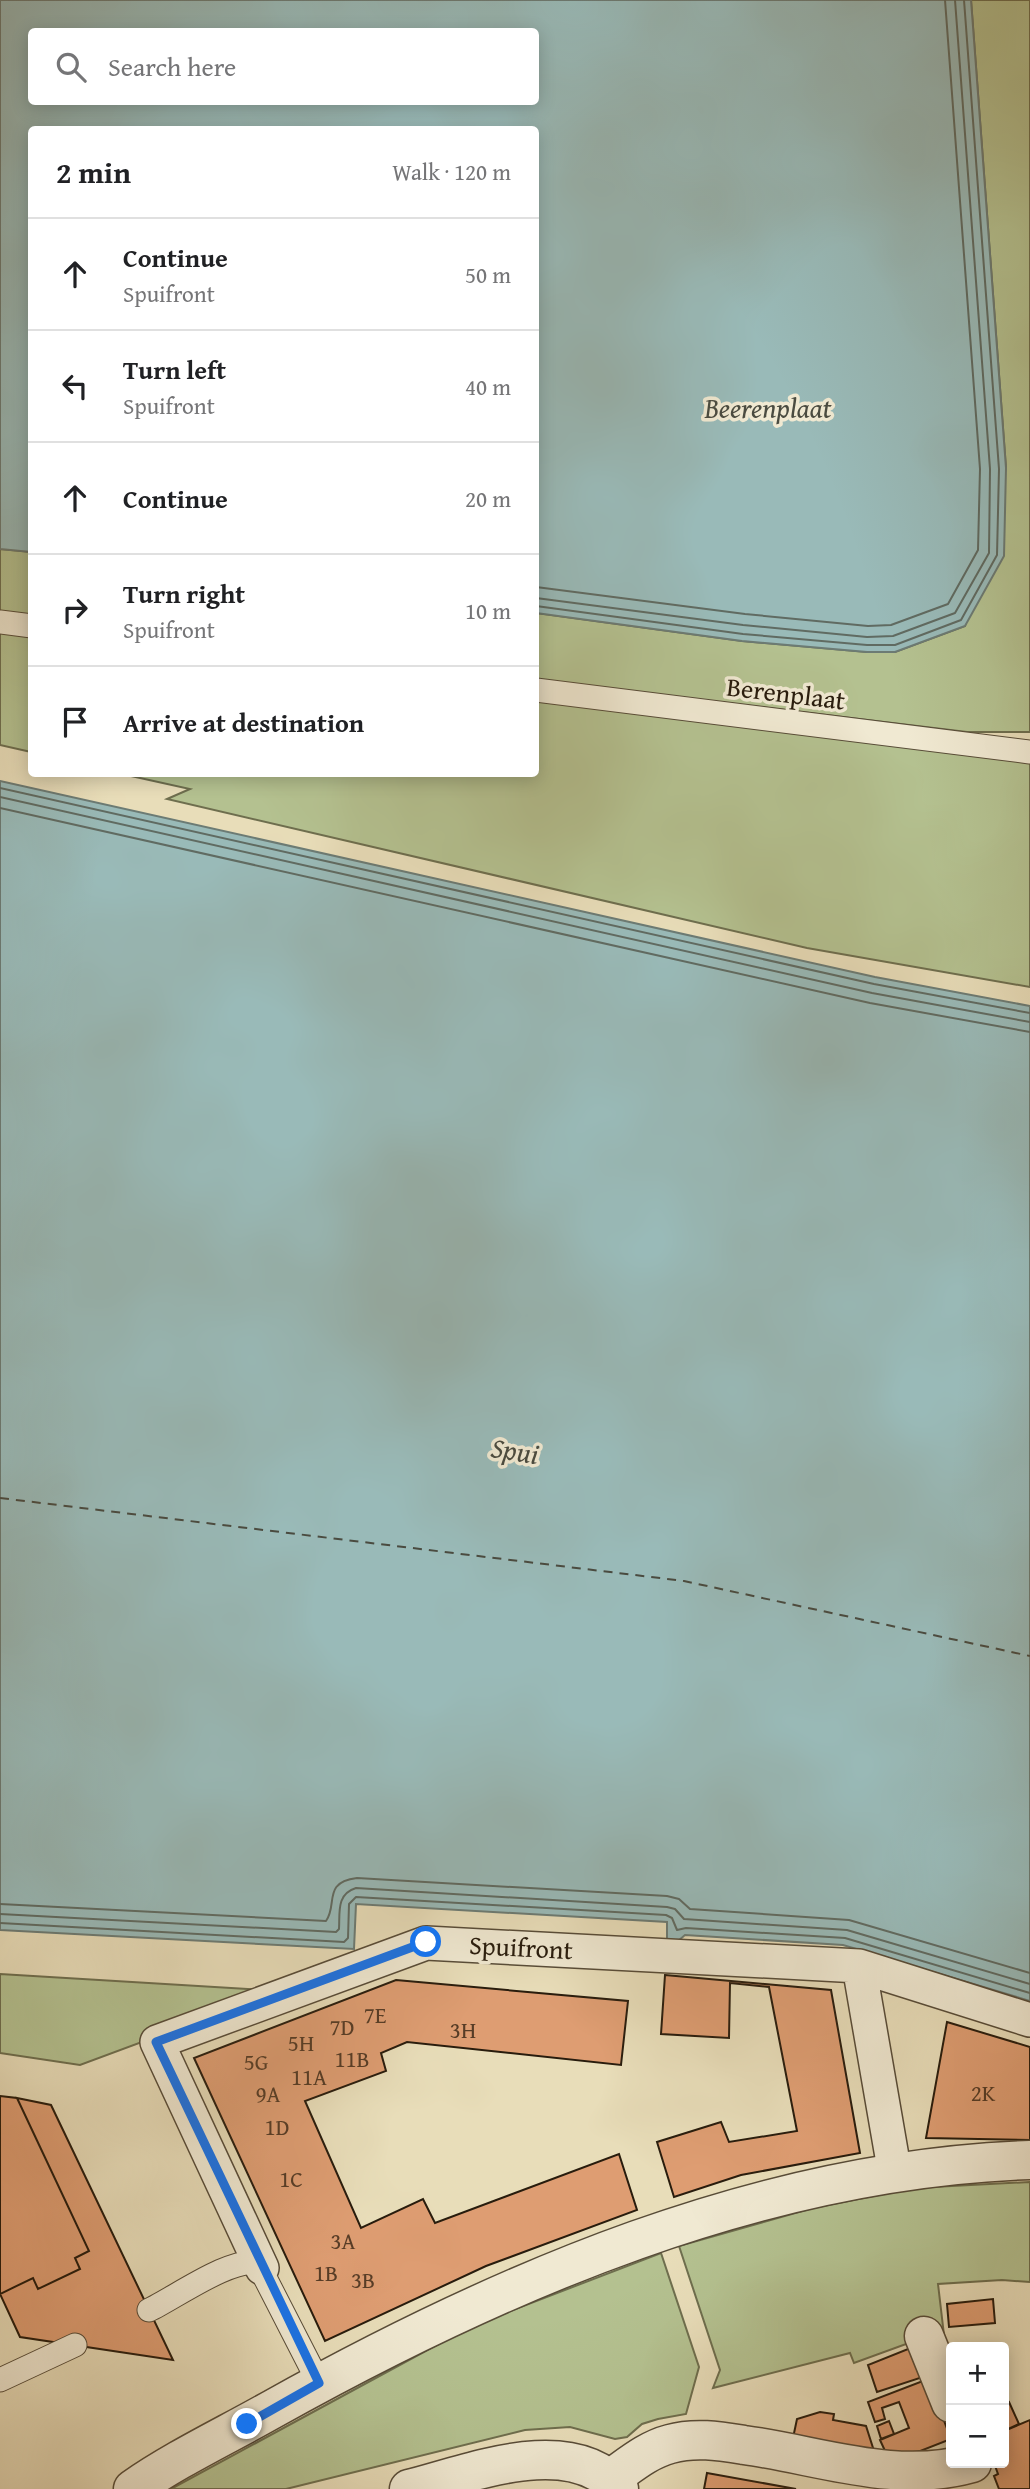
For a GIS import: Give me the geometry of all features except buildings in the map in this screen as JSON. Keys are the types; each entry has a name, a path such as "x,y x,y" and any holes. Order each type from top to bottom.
{"street":[{"name":"Spuifront","path":"262,2268 156,2042 426,1942 859,1966 1030,2020"},
{"path":"859,1966 895,2174"},
{"path":"133,2489 319,2383 462,2312 637,2242 770,2200 895,2174 948,2166 1030,2160"},
{"path":"924,2336 946,2391"},
{"path":"409,2489 537,2460 579,2464 614,2484 653,2451 695,2440 764,2447 881,2469 946,2468"},
{"path":"976,2468 986,2489"}],"lane":[{"path":"0,622 28,626"},
{"name":"Berenplaat","path":"539,690 1030,752"},
{"path":"149,2310 229,2267 253,2262 262,2268 319,2383"},
{"path":"0,2380 75,2345"}],"green space":[{"path":"971,0 1030,0 1030,732 967,732 539,680 539,613 742,641 867,652 895,652 965,626 1006,468"},
{"path":"0,549 28,552 28,617 0,613"},
{"path":"0,630 28,634 28,751 0,745"},
{"path":"539,699 1030,762 1030,987 807,948 167,799 190,789 136,777 539,777"},
{"path":"0,1974 279,1991 80,2065 0,2053"},
{"path":"1030,2182 1030,2282 1002,2280 938,2284 944,2335 928,2336 854,2363 850,2353 713,2388 720,2370 679,2246 813,2208 914,2188"},
{"path":"661,2253 699,2367 686,2414 642,2424 627,2437 615,2439 570,2427 525,2430 286,2489 171,2489 444,2341 500,2315"}],"water":[{"name":"Beerenplaat","path":"0,0 971,0 1006,468 1004,556 965,626 895,652 867,652 742,641 539,613 539,126 28,126 28,552 0,549"},
{"name":"Spui","path":"0,781 875,977 1030,1006 1030,2001 843,1945 685,1935 678,1941 667,1940 667,1922 356,1904 354,1949 0,1930"}],"ferry route":[{"path":"0,1498 684,1581 1030,1656"}],"route":[{"path":"247,2424 319,2383 156,2042 426,1942"}]}
